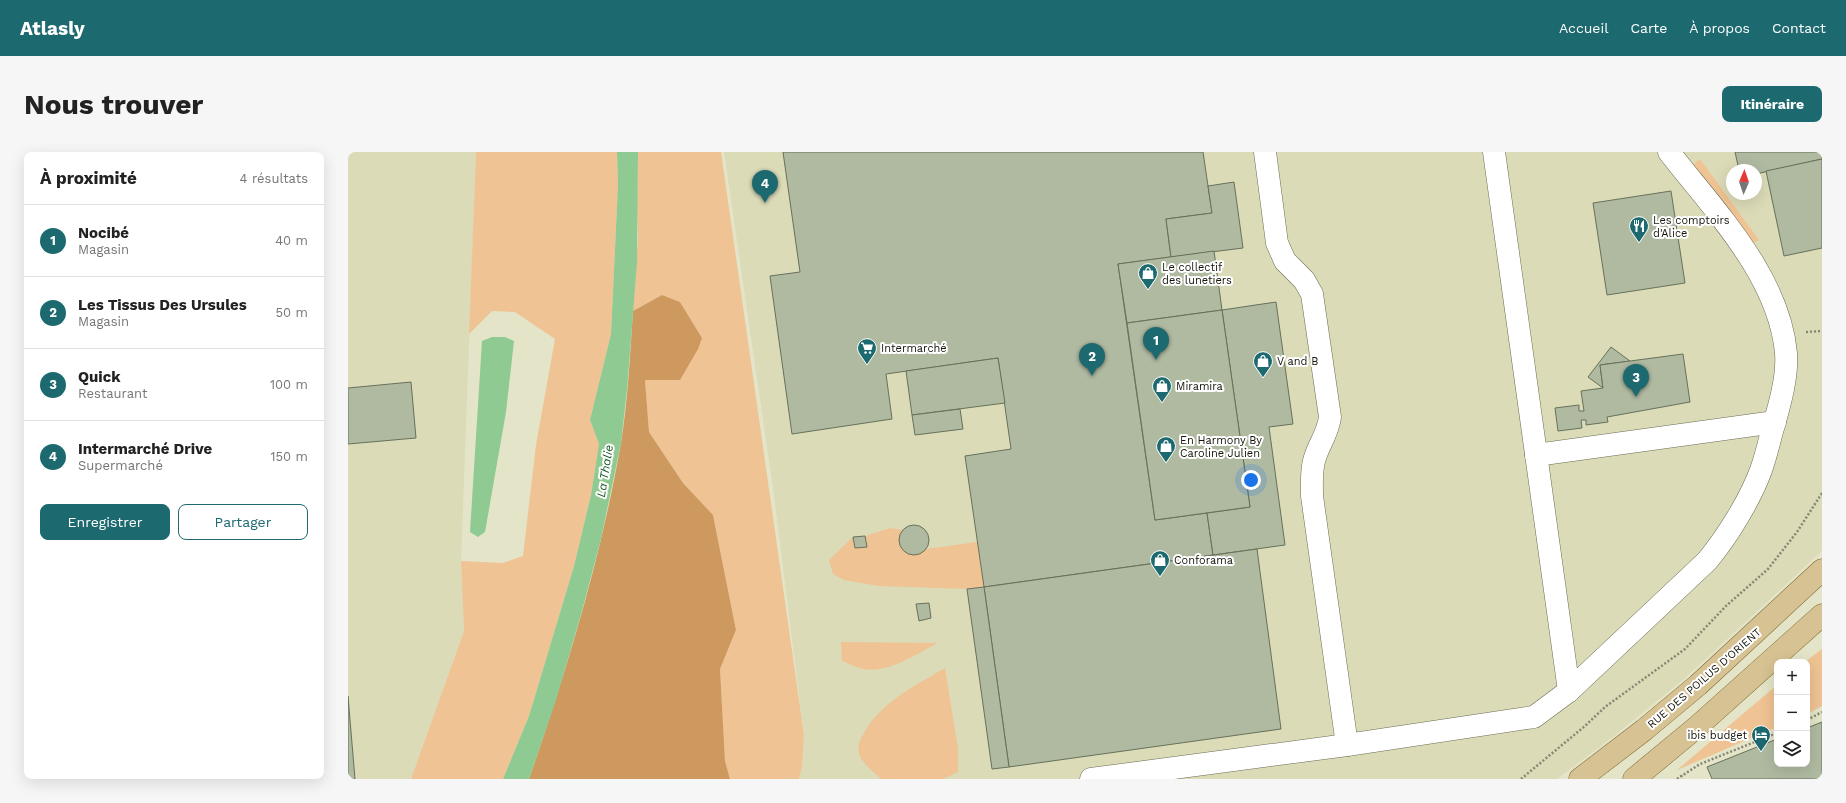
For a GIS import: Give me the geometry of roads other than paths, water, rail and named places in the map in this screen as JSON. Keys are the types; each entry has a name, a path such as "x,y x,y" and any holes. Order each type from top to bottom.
{"main road":[{"name":"RUE DES POILUS D'ORIENT","path":"1580,779 1644,730 1698,685 1822,570"},
{"path":"1634,779 1698,726 1822,615"}],"lane":[{"path":"1265,152 1277,243 1285,261 1304,280 1312,294 1317,316 1330,417 1329,429 1314,461 1311,475 1312,496 1348,745"},
{"path":"1494,152 1569,691"},
{"path":"1091,779 1348,745 1534,717 1569,691 1707,561 1736,519 1761,471 1775,422 1785,378 1786,354 1781,322 1766,283 1744,248 1669,152"},
{"path":"1536,455 1775,422"}],"water":[{"name":"La Thalie","path":"617,152 638,152 637,262 627,390 621,443 601,539 582,611 556,700 529,779 503,779 529,716 574,566 591,495 599,444 590,420 611,334 618,185"},
{"path":"492,337 505,337 514,341 506,412 485,532 478,537 470,532 482,341"}],"place":[{"name":"Intermarché Drive","path":"765,203"},
{"name":"Les comptoirs d'Alice","path":"1639,243"},
{"name":"Le collectif des lunetiers","path":"1148,290"},
{"name":"Nocibé","path":"1156,360"},
{"name":"Intermarché","path":"867,365"},
{"name":"Les Tissus Des Ursules","path":"1092,376"},
{"name":"V and B","path":"1263,378"},
{"name":"Quick","path":"1636,397"},
{"name":"Miramira","path":"1162,403"},
{"name":"En Harmony By Caroline Julien","path":"1166,463"},
{"name":"Conforama","path":"1160,577"},
{"name":"ibis budget","path":"1761,752"}]}
